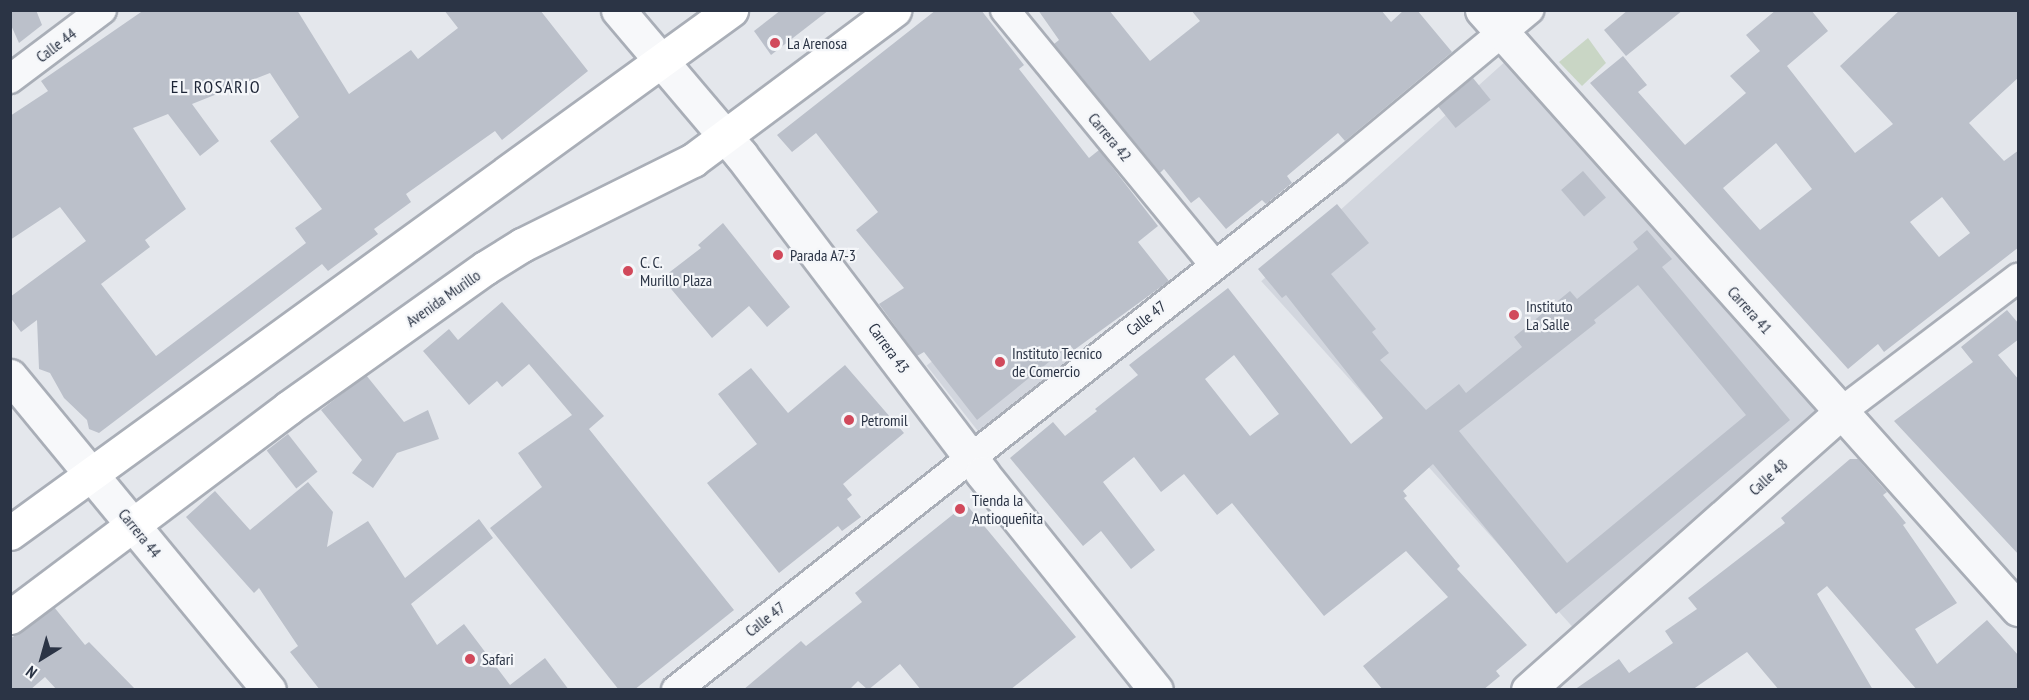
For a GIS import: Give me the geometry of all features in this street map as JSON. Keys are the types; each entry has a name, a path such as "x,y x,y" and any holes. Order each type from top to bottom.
{"main road":[{"path":"10,533 91,472 662,63 731,10"},
{"name":"Avenida Murillo","path":"10,617 132,523 485,268 522,245 659,179 727,137 894,10"}],"street":[{"name":"Calle 44","path":"10,79 102,10"},
{"name":"Carrera 43","path":"618,10 727,137 969,456 1156,690"},
{"name":"Carrera 42","path":"1005,10 1214,264"},
{"name":"Calle 47","path":"676,690 969,456 1334,172 1492,22 1529,10"},
{"name":"Carrera 41","path":"1492,22 2019,609"},
{"name":"Calle 48","path":"1528,690 1842,411 2019,278"},
{"name":"Carrera 44","path":"10,376 269,690"}],"shaded area":[{"name":"Instituto La Salle","path":"1508,59 1821,407 1574,629 1261,281"},
{"name":"Instituto Tecnico de Comercio","path":"1022,291 1076,360 981,435 927,365"}],"green space":[{"path":"1588,38 1606,63 1582,86 1559,62"}],"building":[{"path":"10,10 36,10 42,25 19,43 10,23"},
{"path":"144,10 297,10 349,94 411,50 418,59 458,28 444,10 540,10 588,71 502,140 495,131 406,194 411,202 374,229 378,234 328,271 322,264 99,433 89,429 87,420 64,398 50,373 39,369 37,320 21,332 10,317 10,297 86,241 60,207 10,240 10,116 48,91 41,81","holes":["270,73 299,117 270,141 322,209 295,228 306,243 156,356 101,284 150,247 145,240 186,209 133,128 168,114 200,156 219,141 192,104"]},
{"name":"La Arenosa","path":"781,10 829,10 771,55 754,31"},
{"path":"936,10 981,10 1024,65 1019,69 1089,158 1099,150 1158,226 1138,242 1169,281 1074,350 1070,345 977,420 924,352 917,356 879,304 904,288 856,230 878,212 816,133 792,152 777,135"},
{"path":"1038,10 1109,10 1150,61 1200,21 1191,10 1381,10 1391,22 1404,10 1417,10 1452,52 1345,141 1338,133 1287,176 1292,183 1266,204 1262,200 1226,229 1199,197 1191,203 1164,169 1160,173 1054,44 1059,40"},
{"path":"1628,10 1683,10 1626,56 1604,30"},
{"path":"1776,10 1811,10 1828,31 1787,66 1855,153 1893,124 1840,66 1900,10 2019,10 2019,77 1969,123 2004,161 2019,150 2019,247 1884,352 1878,344 1848,369 1590,83 1623,56 1647,85 1638,92 1685,145 1746,93 1730,76 1760,51 1746,35","holes":["1776,143 1812,189 1760,230 1723,188","1942,197 1970,233 1939,257 1910,222"]},
{"path":"1473,78 1491,100 1456,128 1438,106"},
{"path":"1583,171 1606,197 1584,216 1561,190"},
{"path":"1337,204 1369,243 1331,274 1376,329 1372,332 1389,353 1380,360 1426,410 1459,384 1466,393 1522,347 1514,337 1570,291 1577,299 1638,249 1633,242 1647,230 1672,259 1662,267 1790,420 1556,614 1433,464 1403,491 1407,496 1404,498 1460,566 1457,569 1527,645 1496,671 1500,676 1483,690 1383,690 1363,666 1448,597 1406,551 1324,616 1232,503 1217,515 1184,474 1161,492 1134,457 1103,482 1155,550 1131,569 1101,531 1083,546 1010,458 1053,422 1065,436 1138,375 1129,365 1228,288 1351,444 1383,418 1286,295 1282,298 1258,269","holes":["1638,285 1746,415 1567,563 1459,431 1596,323 1594,320","1234,355 1279,414 1250,436 1205,379"]},
{"path":"723,223 790,307 767,327 749,306 712,338 662,278 701,248 698,245"},
{"path":"502,302 604,416 589,429 734,610 634,690 619,690 490,528 542,487 518,453 572,415 529,364 502,387 497,381 469,405 423,351 449,329 458,340"},
{"path":"2007,310 2019,324 2019,339 1998,355 2019,380 2019,555 1894,421 1973,362 1961,347"},
{"path":"845,365 904,433 843,484 852,495 847,499 861,517 842,531 838,526 779,573 707,483 757,444 718,394 751,368 788,413"},
{"path":"366,375 404,422 428,410 439,439 397,453 373,488 352,473 362,460 321,410"},
{"path":"288,434 318,472 296,488 267,451"},
{"path":"1850,459 1858,459 1887,492 1883,495 1906,523 1903,525 1957,603 1915,629 1937,664 1987,620 2019,656 2019,690 1917,690 1827,586 1817,594 1873,690 1779,690 1747,652 1692,690 1574,690 1619,659 1629,673 1673,643 1665,631 1697,609 1688,598 1785,523 1781,518"},
{"path":"308,482 333,512 327,547 368,521 405,578 479,519 493,538 411,604 437,645 464,624 510,685 545,658 569,690 320,690 290,652 298,646 259,588 254,593 186,517 215,491 250,530"},
{"path":"966,504 1076,637 1010,690 921,690 900,664 868,690 858,681 849,690 743,690 801,641 806,646 862,602 855,593"},
{"path":"54,607 85,645 89,642 136,690 57,690 45,677 30,690 10,690 10,639"}],"place":[{"name":"La Arenosa","path":"775,43"},
{"name":"Parada A7-3","path":"778,255"},
{"name":"C. C. Murillo Plaza","path":"628,271"},
{"name":"Instituto La Salle","path":"1514,315"},
{"name":"Instituto Tecnico de Comercio","path":"1000,362"},
{"name":"Petromil","path":"849,420"},
{"name":"Tienda la Antioqueñita","path":"960,509"},
{"name":"Safari","path":"470,659"}],"district":[{"name":"EL ROSARIO","path":"216,87"}]}
